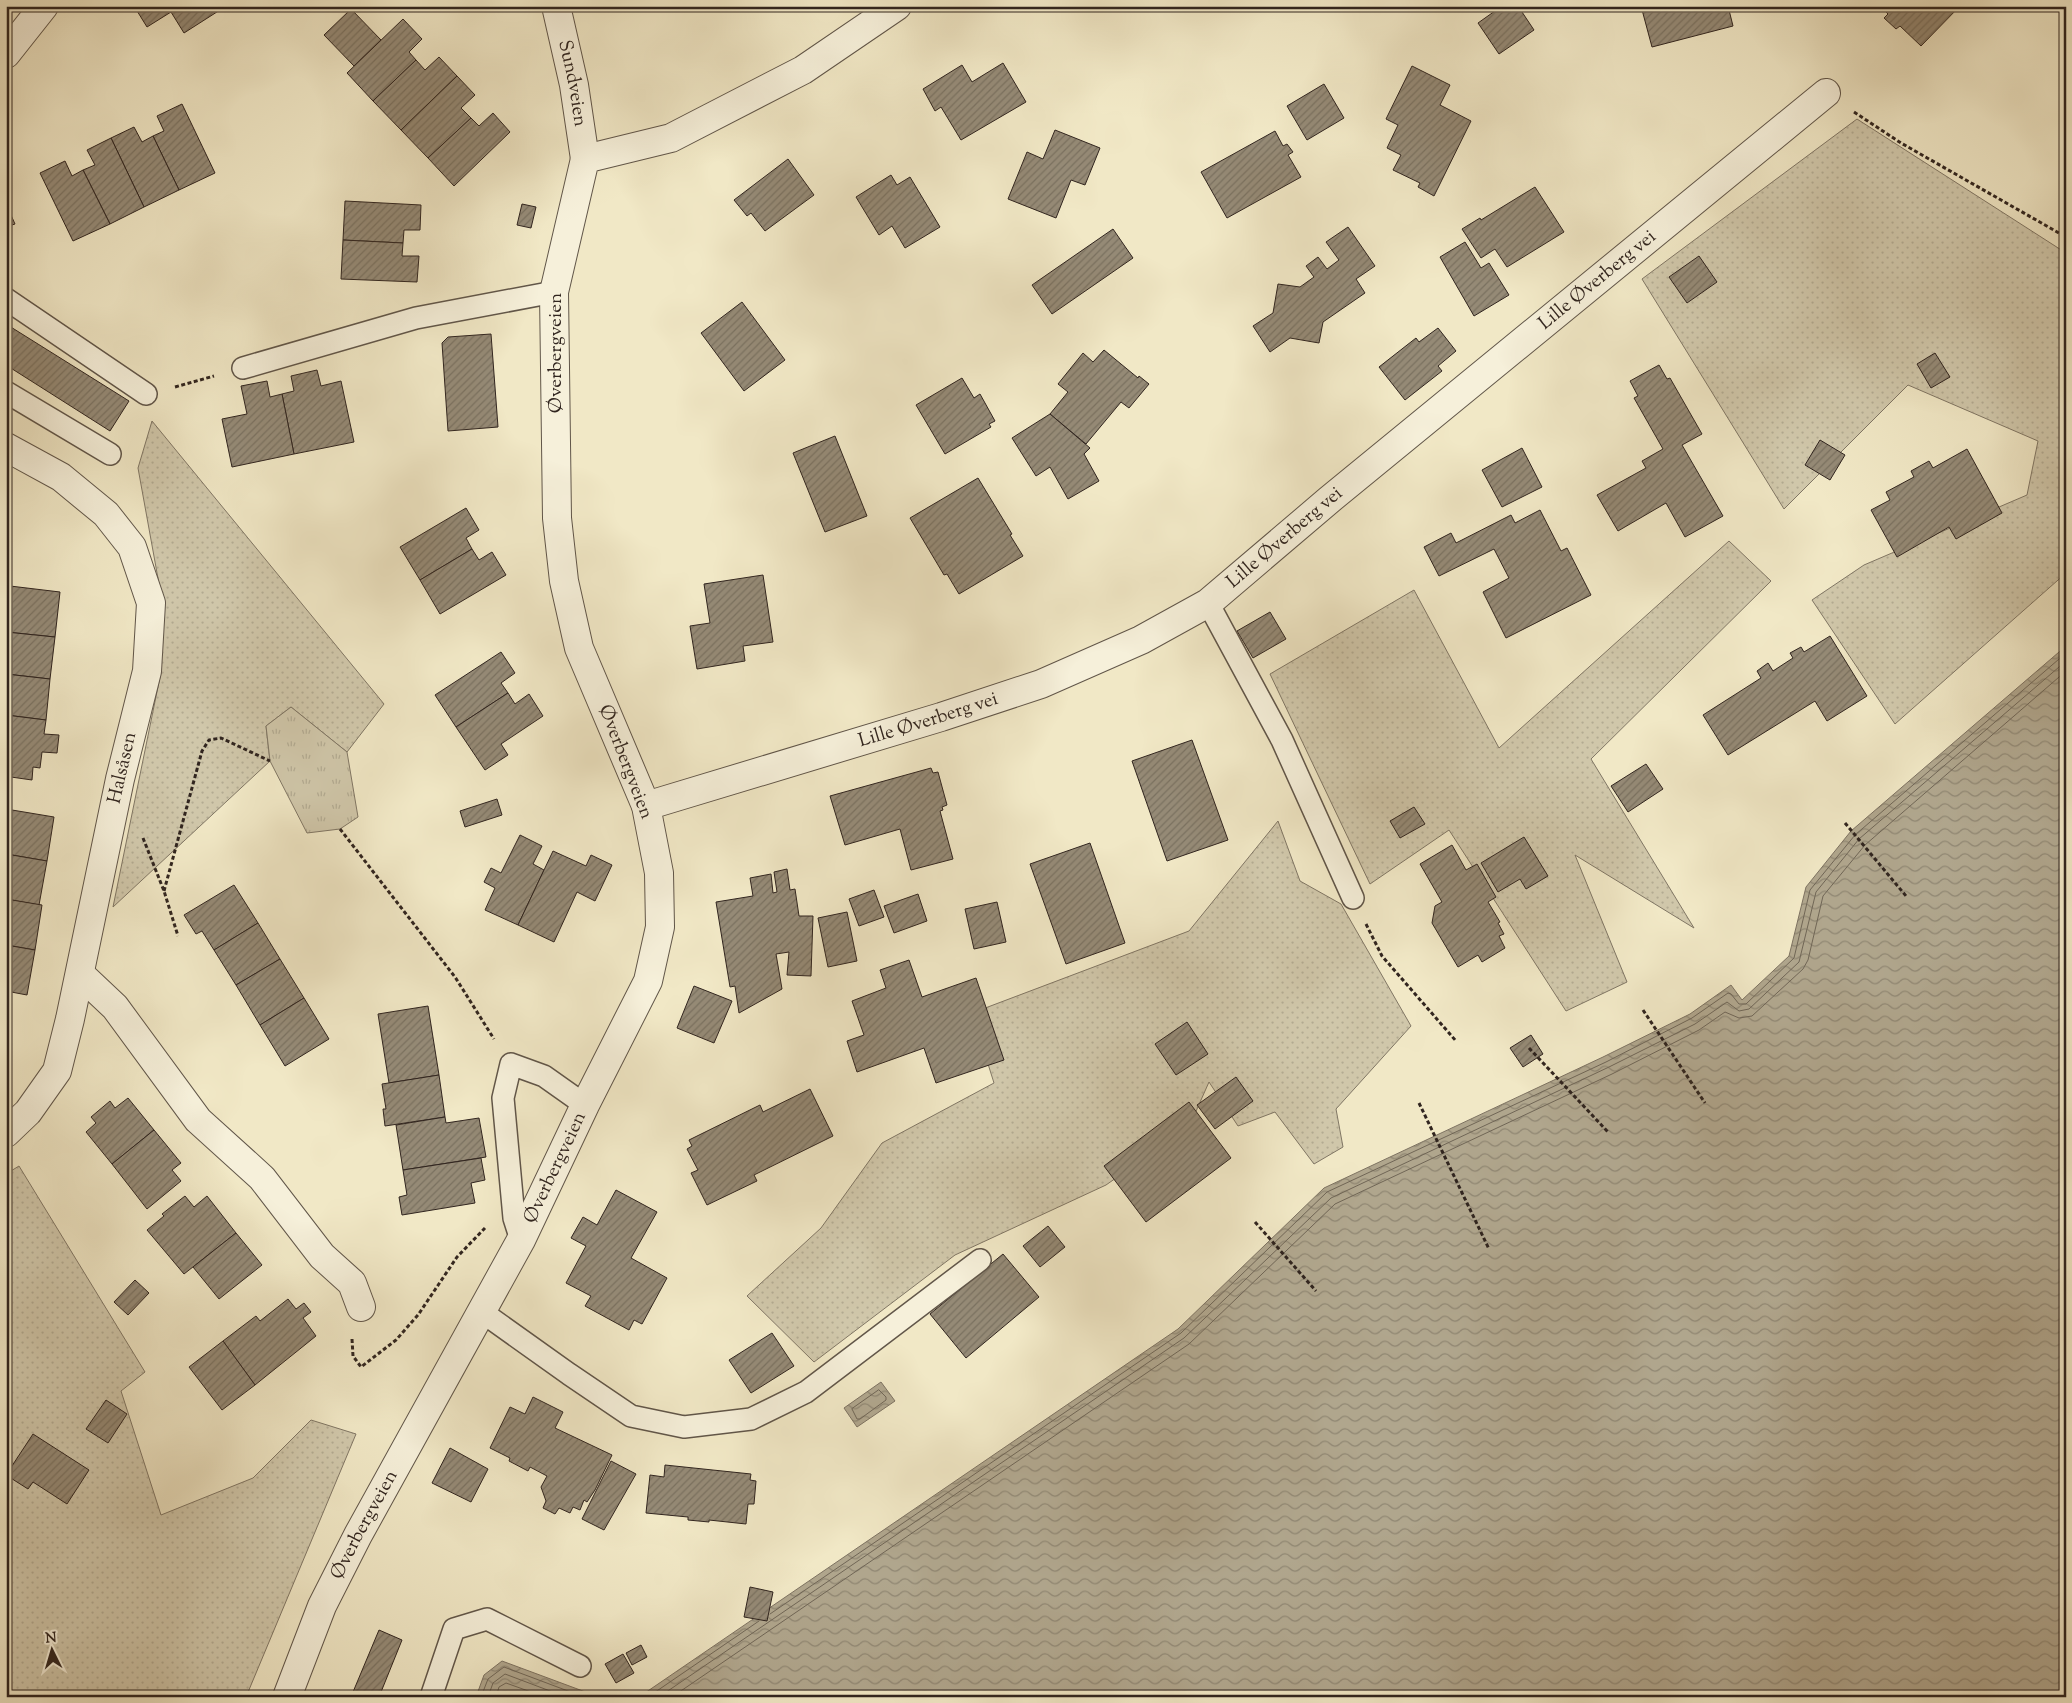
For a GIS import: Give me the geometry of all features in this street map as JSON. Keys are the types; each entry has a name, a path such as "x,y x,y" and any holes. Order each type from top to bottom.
{"street":[{"path":"6,54 44,6"},
{"name":"Sundveien","path":"556,6 574,85 585,159"},
{"path":"585,159 671,138 803,70 897,6"},
{"name":"Lille Øverberg vei","path":"646,806 941,717 1041,684 1141,640 1208,603 1328,500 1826,93"},
{"name":"Øverbergveien","path":"287,1697 322,1606 353,1544 482,1312 518,1229 585,1105 648,981 660,927 659,873 646,806 579,648 564,580 557,518 554,292 585,159"},
{"name":"Halsåsen","path":"6,447 61,477 106,514 132,547 151,603 147,671 120,779 80,974 57,1071 28,1112 6,1133"},
{"path":"80,974 115,1007 198,1120 262,1178 322,1256 352,1283 362,1307"}],"lane":[{"path":"243,368 416,318 554,292"},
{"path":"6,299 146,394"},
{"path":"6,392 110,454"},
{"path":"1208,603 1282,740 1353,898"},
{"path":"518,1229 503,1098 511,1064 544,1076 585,1105"},
{"path":"482,1312 631,1416 684,1427 750,1419 806,1392 980,1260"},
{"path":"431,1697 454,1629 487,1619 580,1666"}],"path":[{"path":"1826,93 1901,143 2066,237"},
{"path":"146,394 243,368"},
{"path":"164,891 202,751 209,740 221,738 270,761"},
{"path":"1845,823 1906,896"},
{"path":"340,829 455,977 511,1064"},
{"path":"140,830 164,891 178,936"},
{"path":"1353,898 1382,956 1456,1041"},
{"path":"1644,1010 1705,1103"},
{"path":"1529,1048 1608,1132"},
{"path":"1419,1103 1489,1249"},
{"path":"1255,1222 1316,1291"},
{"path":"362,1307 352,1341 353,1356 361,1366 396,1340 407,1328 418,1315 457,1256 486,1227 499,1231 518,1229"}],"green space":[{"path":"1857,119 2066,253 2066,573 1895,724 1812,600 1864,565 2027,495 2038,441 1908,385 1784,509 1642,279"},
{"path":"152,421 384,704 347,752 291,707 266,726 270,761 113,907 161,672 161,595 138,468"},
{"path":"1729,541 1771,581 1591,759 1694,928 1575,855 1627,982 1566,1011 1449,830 1370,884 1270,674 1414,590 1499,748"},
{"path":"291,707 347,752 358,817 340,829 307,833 270,761 266,726"},
{"path":"1278,821 1300,881 1341,904 1411,1026 1336,1109 1343,1147 1314,1164 1275,1112 1238,1126 1209,1082 1189,1127 1106,1185 955,1255 814,1362 747,1296 821,1228 882,1143 994,1083 972,1013 1189,931"},
{"path":"19,1166 145,1372 121,1391 161,1515 253,1478 311,1420 356,1434 246,1697 6,1697 6,1174"}],"water":[{"path":"2066,646 2066,1697 639,1697 1178,1329 1324,1188 1690,1014 1731,985 1742,1000 1789,956 1806,887 1851,831"},
{"path":"881,1382 895,1401 857,1427 844,1408"},
{"path":"502,1661 599,1697 476,1697 484,1675"}],"building":[{"path":"134,6 217,6 220,10 184,33 171,12 147,27"},
{"path":"1502,6 1518,6 1534,30 1499,54 1478,23"},
{"path":"1641,6 1728,6 1733,26 1652,47"},
{"path":"1880,6 1960,6 1921,46 1900,26 1896,29 1884,18 1888,14"},
{"path":"351,9 381,40 354,66 324,35"},
{"path":"403,19 422,39 409,52 416,60 373,101 347,73"},
{"path":"439,57 457,76 401,130 373,101 416,60 425,70"},
{"path":"1003,63 1026,102 961,140 941,107 935,111 923,89 962,65 972,82"},
{"path":"1412,66 1450,85 1440,105 1471,121 1434,196 1418,187 1420,183 1393,170 1401,155 1387,148 1398,125 1386,119"},
{"path":"457,76 475,95 461,108 471,118 428,158 401,130"},
{"path":"1324,84 1344,118 1307,140 1287,106"},
{"path":"182,104 215,173 179,190 153,136 164,131 157,116"},
{"path":"493,113 510,132 454,186 428,158 471,118 479,126"},
{"path":"134,127 142,142 153,136 179,190 144,207 111,138"},
{"path":"1055,130 1100,148 1085,185 1071,180 1056,218 1008,199 1027,152 1043,159"},
{"path":"1275,131 1283,146 1287,144 1293,152 1288,155 1301,177 1227,218 1201,172"},
{"path":"111,138 144,207 110,224 83,170 95,165 87,150"},
{"path":"788,159 814,195 765,231 751,213 747,216 734,200"},
{"path":"65,161 72,176 83,170 110,224 73,241 40,173"},
{"path":"891,175 897,185 910,177 940,227 905,248 892,226 879,235 856,197"},
{"path":"1535,187 1564,232 1507,267 1495,249 1481,258 1462,229 1480,218 1481,220"},
{"path":"345,201 421,205 420,230 404,230 403,243 343,240"},
{"path":"6,204 15,224 6,227"},
{"path":"522,204 536,207 531,228 517,225"},
{"path":"1348,227 1375,266 1356,279 1365,293 1323,322 1319,343 1290,338 1270,352 1253,326 1273,313 1278,284 1300,287 1314,277 1306,266 1318,257 1327,269 1339,260 1326,242"},
{"path":"1113,229 1133,258 1052,314 1032,285"},
{"path":"343,240 403,243 402,256 419,256 417,282 341,279"},
{"path":"1465,242 1481,268 1489,263 1509,295 1474,316 1440,257"},
{"path":"1699,256 1717,282 1687,303 1669,277"},
{"path":"742,302 785,360 744,391 701,333"},
{"path":"6,324 129,401 110,431 6,365"},
{"path":"1438,328 1456,351 1438,366 1442,371 1405,400 1379,367 1416,338 1419,342"},
{"path":"491,334 498,427 448,431 442,343 448,337"},
{"path":"1104,350 1138,378 1139,376 1149,384 1129,408 1121,402 1086,444 1050,414 1068,392 1058,384 1083,353 1093,362"},
{"path":"1935,353 1950,377 1931,388 1917,364"},
{"path":"1659,365 1667,379 1670,378 1702,434 1682,445 1723,516 1685,537 1666,503 1618,531 1597,495 1646,468 1642,461 1663,449 1634,398 1638,396 1630,381"},
{"path":"317,370 321,386 341,381 354,442 294,454 282,394 294,391 291,376"},
{"path":"962,378 974,398 980,394 995,421 989,424 991,427 945,454 916,405"},
{"path":"267,381 270,397 282,394 294,454 232,467 222,419 247,414 241,386"},
{"path":"1050,414 1090,448 1084,454 1099,481 1068,499 1050,467 1036,476 1012,438"},
{"path":"835,436 867,516 825,532 793,453"},
{"path":"1820,440 1845,455 1830,480 1805,465"},
{"path":"1522,448 1542,487 1502,507 1482,470"},
{"path":"1967,449 2002,513 1956,539 1949,527 1897,557 1871,510 1890,500 1886,492 1914,477 1911,471 1929,461 1933,468"},
{"path":"978,478 1023,556 959,594 947,574 944,575 910,518"},
{"path":"466,508 479,530 466,538 472,549 420,580 400,547"},
{"path":"1540,510 1561,551 1567,548 1591,595 1506,638 1483,592 1509,578 1494,549 1439,576 1424,547 1451,533 1456,543 1511,515 1515,523"},
{"path":"472,549 479,560 492,552 506,575 440,614 420,580"},
{"path":"763,575 773,642 743,646 745,661 697,669 690,626 710,623 704,584"},
{"path":"10,586 60,592 55,637 6,632"},
{"path":"1270,612 1286,639 1253,658 1237,631"},
{"path":"6,632 55,637 50,679 6,674"},
{"path":"1830,636 1867,696 1827,721 1815,701 1728,755 1703,715 1761,678 1757,671 1768,663 1773,671 1793,658 1790,653 1801,647 1804,652"},
{"path":"501,652 515,673 501,683 508,693 456,727 435,695"},
{"path":"6,674 50,679 46,720 6,715"},
{"path":"508,693 515,704 529,694 543,716 501,744 508,755 485,770 456,727"},
{"path":"6,715 46,720 44,734 59,735 57,753 42,752 40,768 33,767 32,780 11,777 12,774 6,773"},
{"path":"1192,740 1228,840 1167,861 1132,761"},
{"path":"1646,764 1663,789 1628,812 1611,786"},
{"path":"931,768 933,773 938,772 947,805 942,807 943,810 940,811 953,859 911,870 900,829 845,845 830,796"},
{"path":"497,799 502,815 465,827 460,811"},
{"path":"1414,807 1425,824 1400,838 1390,821"},
{"path":"6,809 54,817 47,861 6,854"},
{"path":"520,835 542,846 533,864 544,870 518,925 485,910 495,888 484,882 491,868 501,873"},
{"path":"1524,837 1548,876 1526,889 1520,879 1498,892 1481,863"},
{"path":"1090,843 1125,943 1066,964 1030,864"},
{"path":"1452,845 1466,870 1477,864 1496,897 1488,902 1500,922 1498,923 1504,934 1499,936 1505,948 1482,962 1478,955 1458,967 1432,923 1435,906 1442,902 1420,864"},
{"path":"553,851 586,866 591,855 612,865 595,901 577,892 554,942 518,925"},
{"path":"6,854 47,861 39,905 6,899"},
{"path":"787,869 790,890 795,889 799,916 813,916 811,976 787,975 789,952 776,954 782,989 739,1013 735,986 730,987 716,902 753,896 750,878 771,874 773,893 777,892 774,872"},
{"path":"234,885 258,923 214,950 202,931 196,934 184,915"},
{"path":"874,890 884,917 859,926 849,899"},
{"path":"918,894 927,921 894,933 884,906"},
{"path":"6,899 42,905 35,950 6,945"},
{"path":"997,902 1006,942 974,949 965,909"},
{"path":"847,912 857,961 828,967 818,918"},
{"path":"258,923 280,959 236,985 214,950"},
{"path":"6,945 35,950 27,995 6,991"},
{"path":"280,959 304,998 260,1025 236,985"},
{"path":"909,960 922,997 976,978 1004,1060 936,1083 924,1048 857,1072 847,1041 864,1035 852,1001 886,988 880,970"},
{"path":"694,986 732,1001 714,1043 677,1028"},
{"path":"304,998 329,1039 285,1066 260,1025"},
{"path":"428,1006 439,1075 389,1083 378,1014"},
{"path":"1187,1022 1208,1054 1176,1075 1155,1044"},
{"path":"1531,1035 1543,1054 1523,1067 1510,1048"},
{"path":"439,1075 445,1117 385,1126 383,1109 386,1109 382,1084"},
{"path":"1236,1077 1253,1101 1215,1129 1197,1105"},
{"path":"810,1089 833,1136 754,1175 757,1181 707,1205 691,1173 698,1170 687,1149 692,1146 689,1140 760,1105 763,1112"},
{"path":"128,1098 154,1130 112,1164 86,1132 96,1123 91,1117 110,1101 115,1108"},
{"path":"1189,1102 1231,1158 1146,1222 1104,1166"},
{"path":"445,1117 446,1123 479,1118 486,1157 403,1170 396,1125"},
{"path":"154,1130 181,1163 172,1170 181,1181 147,1209 112,1164"},
{"path":"481,1158 485,1180 471,1183 475,1203 402,1215 399,1197 407,1195 403,1170"},
{"path":"616,1190 657,1212 631,1258 667,1278 642,1324 634,1320 629,1330 585,1306 591,1296 566,1283 586,1246 571,1238 583,1217 597,1225"},
{"path":"185,1196 194,1207 207,1196 236,1233 184,1274 147,1230 164,1216 162,1214"},
{"path":"1048,1226 1065,1247 1040,1267 1023,1246"},
{"path":"236,1233 262,1265 219,1299 193,1267"},
{"path":"1003,1254 1039,1297 966,1358 930,1314"},
{"path":"135,1280 149,1293 128,1315 114,1302"},
{"path":"288,1299 296,1309 304,1303 311,1312 303,1318 316,1336 255,1385 223,1341 256,1316 260,1321"},
{"path":"772,1333 794,1366 751,1393 729,1360"},
{"path":"223,1341 255,1385 222,1410 189,1367"},
{"path":"533,1397 563,1412 555,1428 612,1455 595,1490 587,1502 584,1500 580,1510 573,1507 570,1513 559,1508 555,1514 543,1508 546,1501 541,1487 547,1476 530,1467 528,1471 509,1461 510,1458 490,1448 510,1407 525,1414"},
{"path":"106,1400 127,1414 108,1443 86,1429"},
{"path":"33,1434 89,1470 67,1504 33,1482 28,1489 6,1475"},
{"path":"450,1448 488,1469 471,1502 432,1483"},
{"path":"611,1461 636,1474 604,1530 582,1519"},
{"path":"665,1465 751,1474 750,1480 756,1481 754,1504 748,1504 746,1524 688,1520 688,1517 646,1513 650,1475 664,1477"},
{"path":"750,1587 773,1592 767,1621 744,1617"},
{"path":"379,1630 402,1640 379,1697 364,1697 353,1692"},
{"path":"641,1645 647,1657 632,1665 626,1653"},
{"path":"623,1654 634,1673 616,1683 605,1664"}]}
